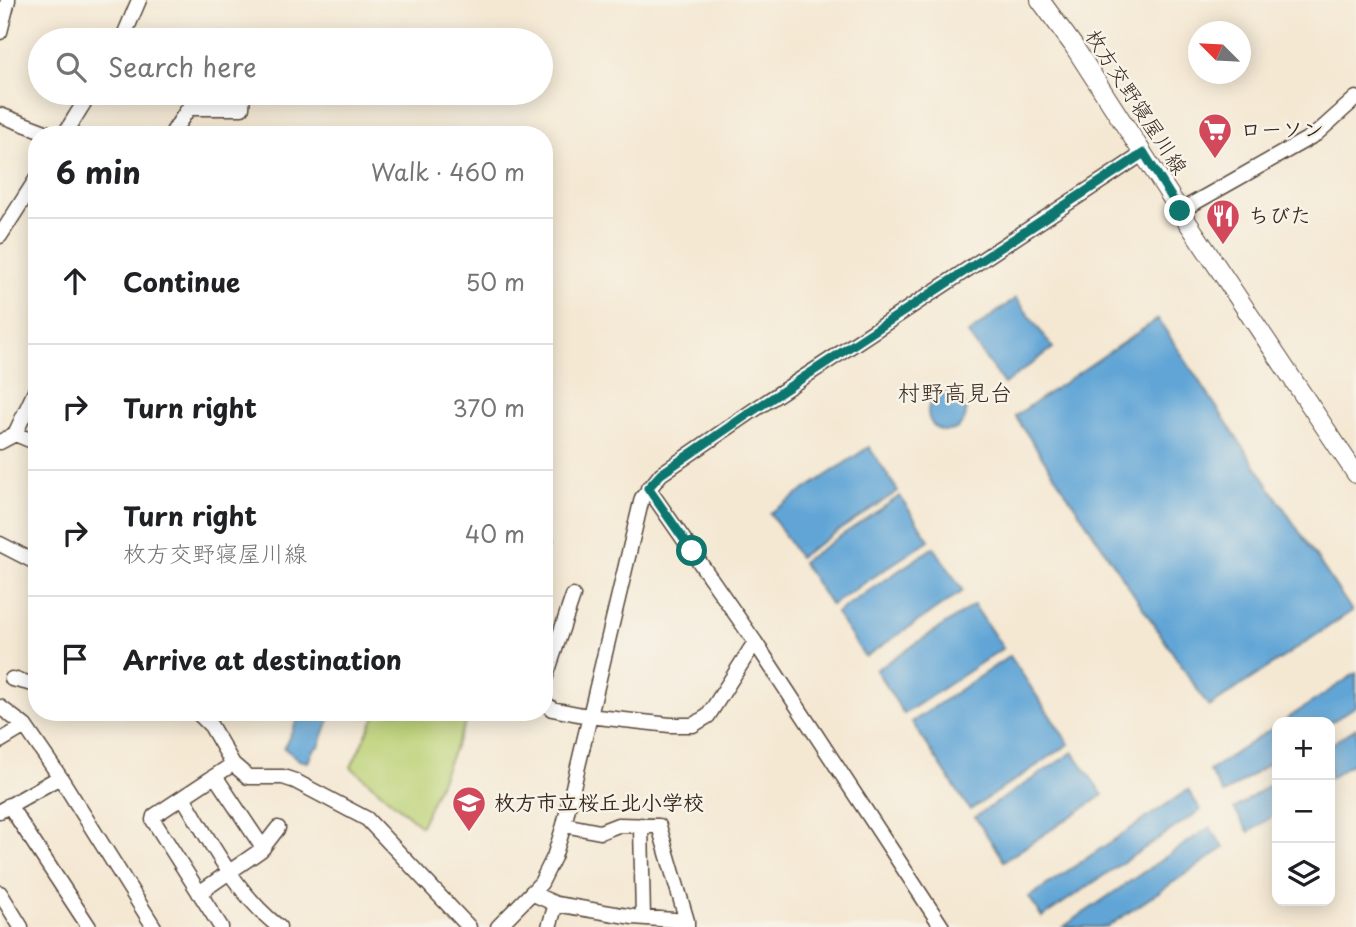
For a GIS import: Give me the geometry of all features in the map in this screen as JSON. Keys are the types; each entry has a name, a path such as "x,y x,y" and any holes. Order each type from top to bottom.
{"main road":[{"name":"枚方交野寝屋川線","path":"1040,0 1073,45 1356,474"}],"street":[{"path":"0,32 8,0"},
{"path":"127,28 139,0"},
{"path":"1180,211 1316,134 1356,99"},
{"path":"70,126 83,105"},
{"path":"176,126 188,105"},
{"path":"193,105 194,108 242,108 242,105"},
{"path":"0,115 29,126"},
{"path":"498,927 541,883 554,857 642,498 648,488 661,474 751,412 1144,153"},
{"path":"0,236 28,192"},
{"path":"0,442 15,434 28,409"},
{"path":"15,434 28,439"},
{"path":"648,488 755,642 942,927"},
{"path":"2,550 28,560"},
{"path":"553,655 573,596"},
{"path":"553,709 589,716 693,725 708,716 755,642"},
{"path":"12,679 28,683"},
{"path":"0,707 25,726 60,777 152,926"},
{"path":"206,721 233,764 248,776 283,777 295,781 367,819 469,927"},
{"path":"0,741 25,726"},
{"path":"221,927 153,820 233,764"},
{"path":"215,776 263,848"},
{"path":"60,777 5,808 89,927"},
{"path":"183,797 229,873 260,912 279,927"},
{"path":"531,892 556,904 687,924 659,826 618,825 600,832 564,825"},
{"path":"640,825 643,918"},
{"path":"199,893 263,848 278,828"},
{"path":"0,893 21,927"},
{"path":"550,927 556,904"}],"green space":[{"path":"373,721 466,721 421,826 351,767"}],"water":[{"path":"1016,298 1053,348 1004,384 968,334"},
{"path":"1158,319 1352,611 1209,707 1015,416"},
{"path":"947,393 961,398 966,412 961,426 947,431 933,426 928,412 933,398"},
{"path":"869,447 898,491 799,557 770,513"},
{"path":"900,496 929,540 831,605 802,562"},
{"path":"934,547 963,591 865,657 836,613"},
{"path":"974,605 1003,648 904,714 876,670"},
{"path":"1010,656 1069,744 970,810 912,722"},
{"path":"1356,673 1356,706 1335,720 1335,717 1290,717"},
{"path":"297,721 329,721 319,746 313,750 308,762 299,760 284,748"},
{"path":"1272,728 1272,761 1224,794 1209,771"},
{"path":"1356,728 1356,761 1335,775 1335,742"},
{"path":"1073,752 1103,795 1004,861 975,817"},
{"path":"1272,783 1272,816 1249,832 1234,809"},
{"path":"1188,790 1201,810 1042,917 1029,897"},
{"path":"1210,827 1224,848 1107,927 1063,927"}],"place":[{"name":"ローソン","path":"1215,160"},
{"name":"ちびた","path":"1223,246"},
{"name":"枚方市立桜丘北小学校","path":"469,833"}],"district":[{"name":"村野高見台","path":"955,393"}],"route":[{"path":"692,551 648,488 661,474 1144,153 1180,211"}]}
